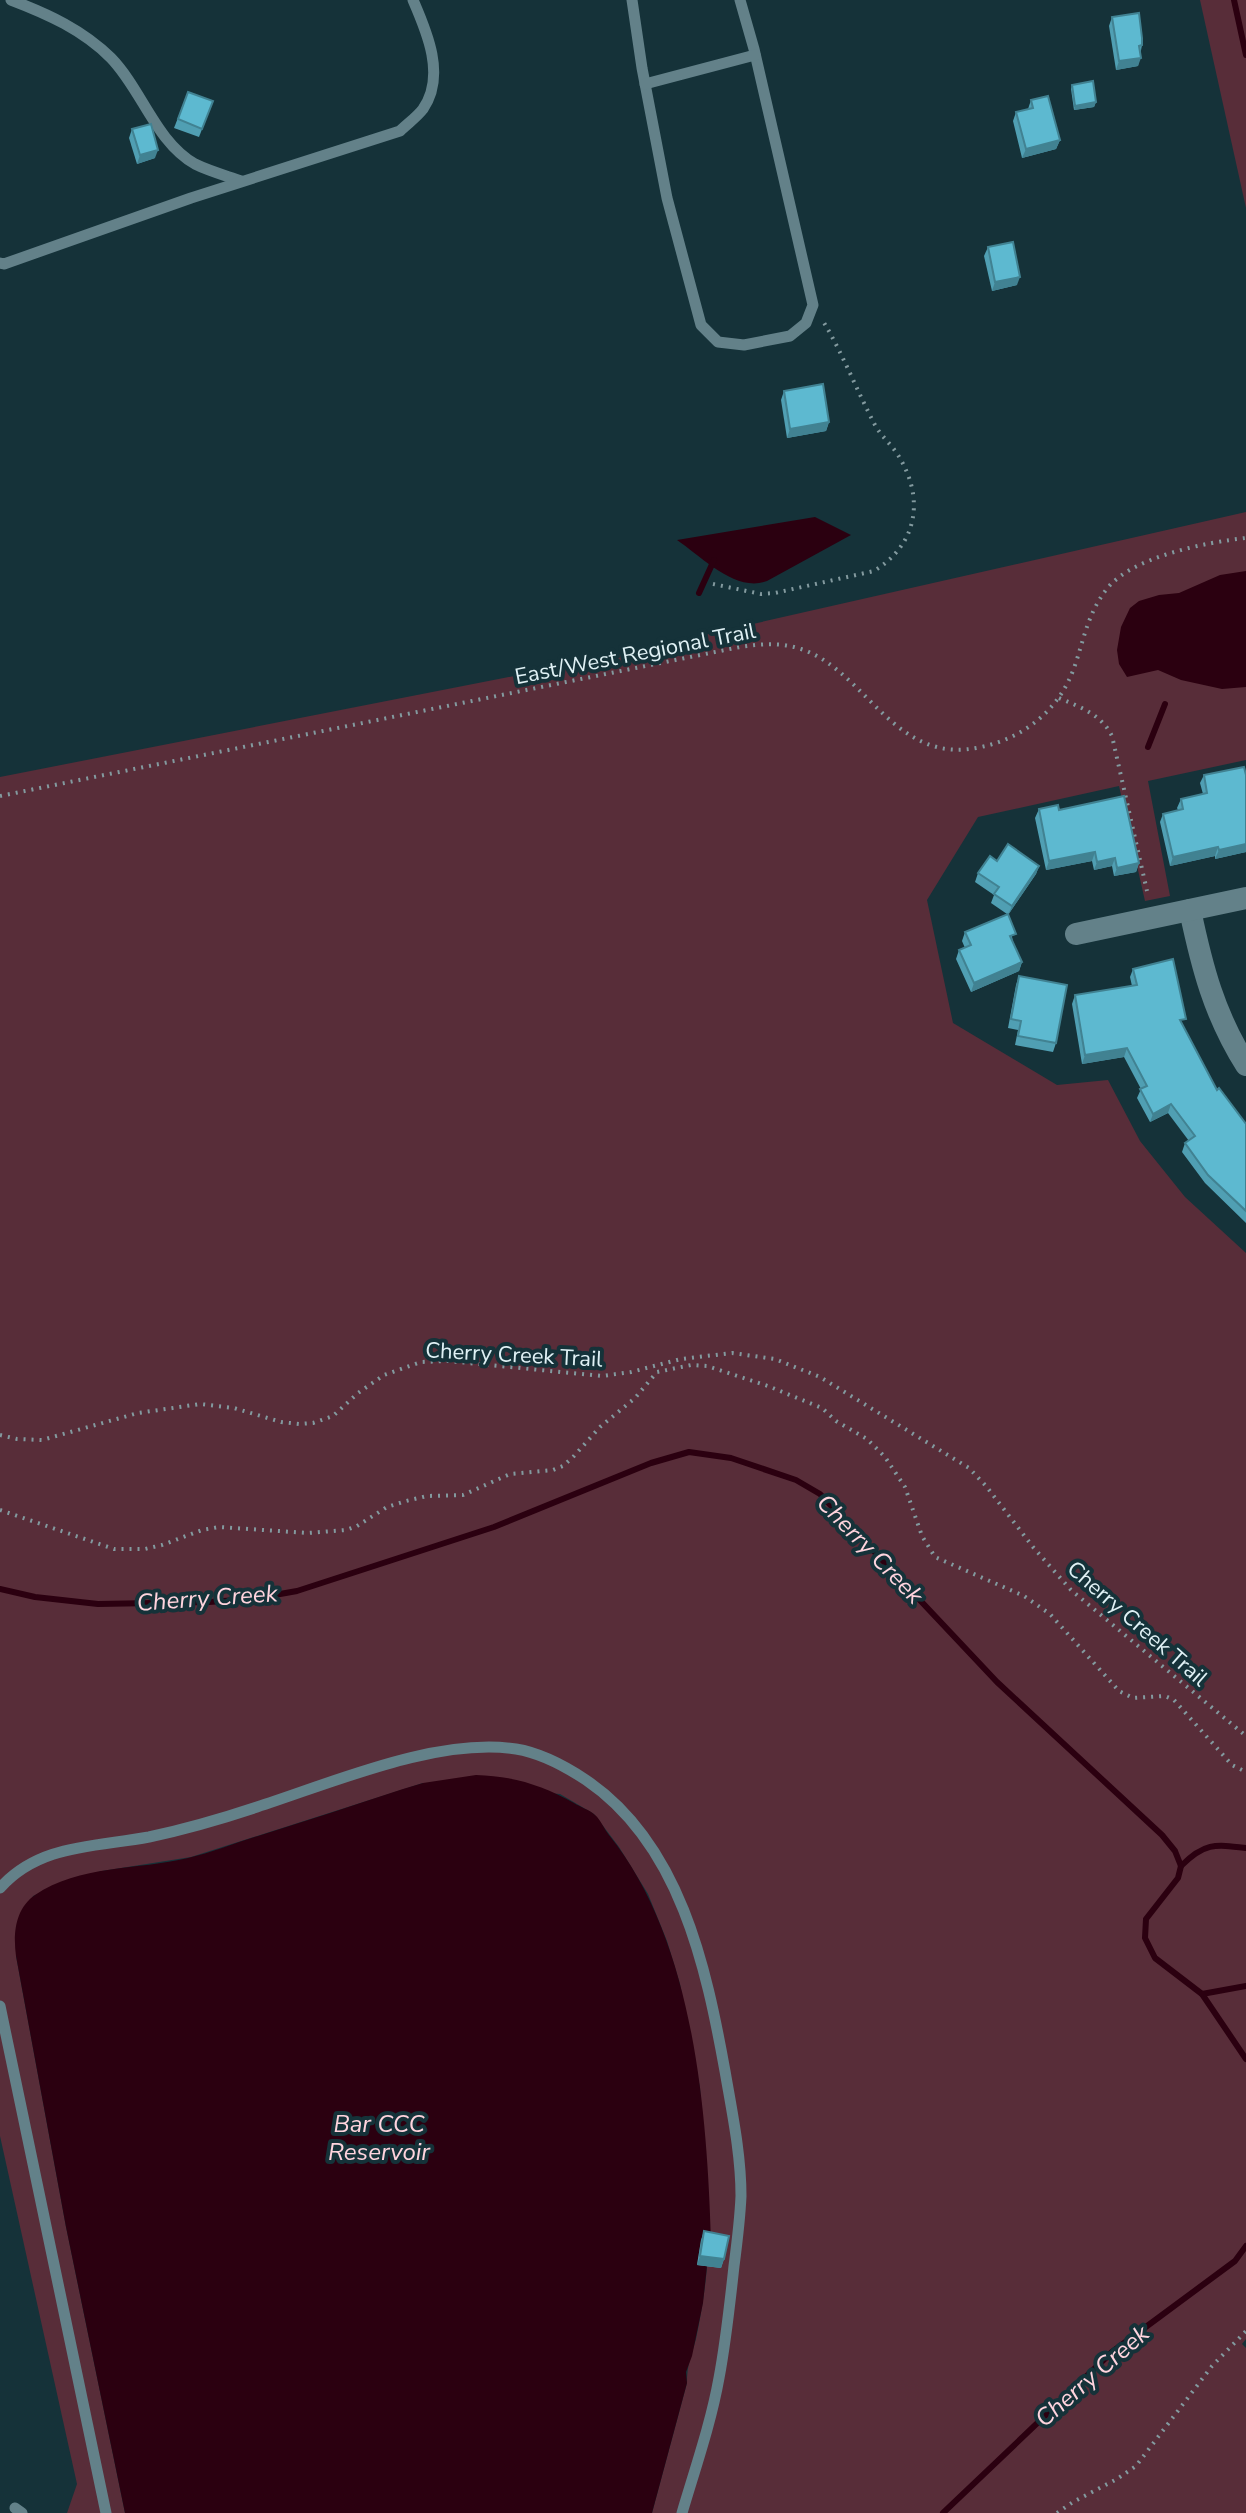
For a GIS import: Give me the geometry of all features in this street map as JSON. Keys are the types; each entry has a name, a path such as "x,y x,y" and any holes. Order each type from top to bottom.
{"street":[{"path":"1076,934 1246,898"},
{"path":"1190,910 1208,987 1246,1065"}],"lane":[{"path":"11,0 75,29 112,59 172,146 195,164 242,181"},
{"path":"0,263 400,131 423,109 432,85 432,54 413,0"},
{"path":"632,0 667,198 701,325 718,342 744,345 790,336 806,323 813,305 740,0"},
{"path":"645,84 755,55"},
{"path":"0,1888 11,1876 40,1858 202,1824 388,1765 458,1749 501,1747 538,1755 576,1773 605,1794 654,1853 693,1933 712,2000 737,2136 740,2211 728,2323 719,2381 682,2513"},
{"path":"0,2006 106,2513"}],"path":[{"path":"713,584 761,594 775,593 874,571 901,549 909,534 914,500 905,469 877,428 835,341 813,305"},
{"name":"East/West Regional Trail","path":"0,796 770,643 802,649 827,663 906,733 925,743 953,749 980,748 1016,734 1043,717 1059,698 1074,669 1082,636 1095,608 1107,588 1126,571 1148,559 1246,538"},
{"path":"1059,698 1094,714 1112,736 1147,891"},
{"name":"Cherry Creek Trail","path":"0,1435 42,1440 138,1413 200,1404 234,1408 281,1422 313,1423 333,1416 384,1375 421,1362 448,1361 602,1376 701,1355 732,1353 760,1356 835,1385 969,1468 1071,1590 1246,1736"},
{"path":"0,1510 127,1551 162,1545 219,1527 308,1533 346,1530 387,1507 406,1501 427,1496 463,1495 510,1474 553,1470 563,1466 600,1427 635,1398 657,1372 700,1364 822,1408 836,1421 867,1439 885,1457 905,1487 922,1536 935,1557 1038,1605 1050,1614 1119,1691 1133,1698 1165,1696 1174,1700 1232,1765 1246,1772"},
{"path":"1057,2513 1136,2466 1221,2355 1246,2331"}],"shaded area":[{"path":"1200,0 1246,0 1246,208"},
{"path":"1246,512 1246,760 1148,781 1170,896 1145,901 1119,786 978,817 927,900 953,1023 1057,1085 1108,1080 1140,1141 1185,1197 1246,1253 1246,2339 1242,2344 1246,2348 1246,2513 652,2513 698,2330 707,2267 697,2265 701,2240 710,2225 700,2088 680,1984 667,1941 648,1894 594,1814 560,1794 423,1783 191,1857 102,1871 33,1896 16,1956 66,2227 125,2513 67,2513 77,2484 0,2136 0,777 585,662"}],"water":[{"path":"815,517 851,535 767,581 755,583 731,578 677,540"},
{"path":"1246,571 1246,687 1222,689 1181,680 1158,670 1127,677 1119,664 1117,650 1121,627 1130,608 1139,601 1179,593 1220,575"},
{"name":"Bar CCC Reservoir","path":"476,1775 502,1777 539,1786 597,1817 638,1877 660,1924 678,1975 699,2083 711,2241 701,2240 697,2264 707,2266 703,2303 686,2372 687,2383 652,2513 125,2513 66,2227 16,1956 15,1931 19,1915 35,1895 70,1878 197,1856 423,1783"}],"building":[{"path":"1139,13 1141,58 1119,61 1112,17"},
{"path":"1093,81 1096,102 1075,106 1072,85"},
{"path":"188,92 213,101 202,129 178,119"},
{"path":"1048,96 1060,140 1026,149 1016,112 1033,108 1031,100"},
{"path":"151,124 158,150 140,155 132,129"},
{"path":"1013,242 1020,277 995,282 988,247"},
{"path":"823,384 829,422 790,429 784,391"},
{"path":"1244,767 1246,844 1173,857 1163,814 1183,809 1181,799 1207,793 1204,775"},
{"path":"1124,796 1139,863 1117,868 1115,858 1097,862 1095,852 1049,861 1039,809 1058,805 1059,810"},
{"path":"1008,844 1039,866 1012,906 994,894 999,887 978,873 990,856 997,861"},
{"path":"1008,914 1016,934 1010,936 1022,962 974,983 959,950 971,945 965,932"},
{"path":"1173,959 1186,1019 1180,1020 1217,1090 1219,1088 1246,1124 1246,1211 1208,1175 1185,1143 1195,1136 1171,1104 1153,1114 1140,1089 1147,1086 1127,1048 1085,1055 1075,995 1137,985 1133,969"},
{"path":"1019,976 1067,985 1056,1043 1018,1036 1021,1021 1011,1019"},
{"path":"704,2231 729,2236 724,2259 700,2256"}],"waterway":[{"path":"1234,0 1246,55"},
{"path":"699,593 714,560"},
{"path":"1148,747 1165,704"},
{"name":"Cherry Creek","path":"0,1589 35,1597 98,1604 252,1599 297,1591 494,1527 651,1463 689,1452 731,1458 796,1480 820,1494 997,1682 1162,1835 1175,1851 1181,1866 1178,1878 1146,1919 1145,1938 1155,1958 1202,1994 1246,2059"},
{"path":"1181,1866 1196,1853 1210,1847 1246,1848"},
{"path":"1202,1994 1246,1986"},
{"name":"Cherry Creek","path":"943,2513 1112,2352 1235,2261 1246,2246"}]}
